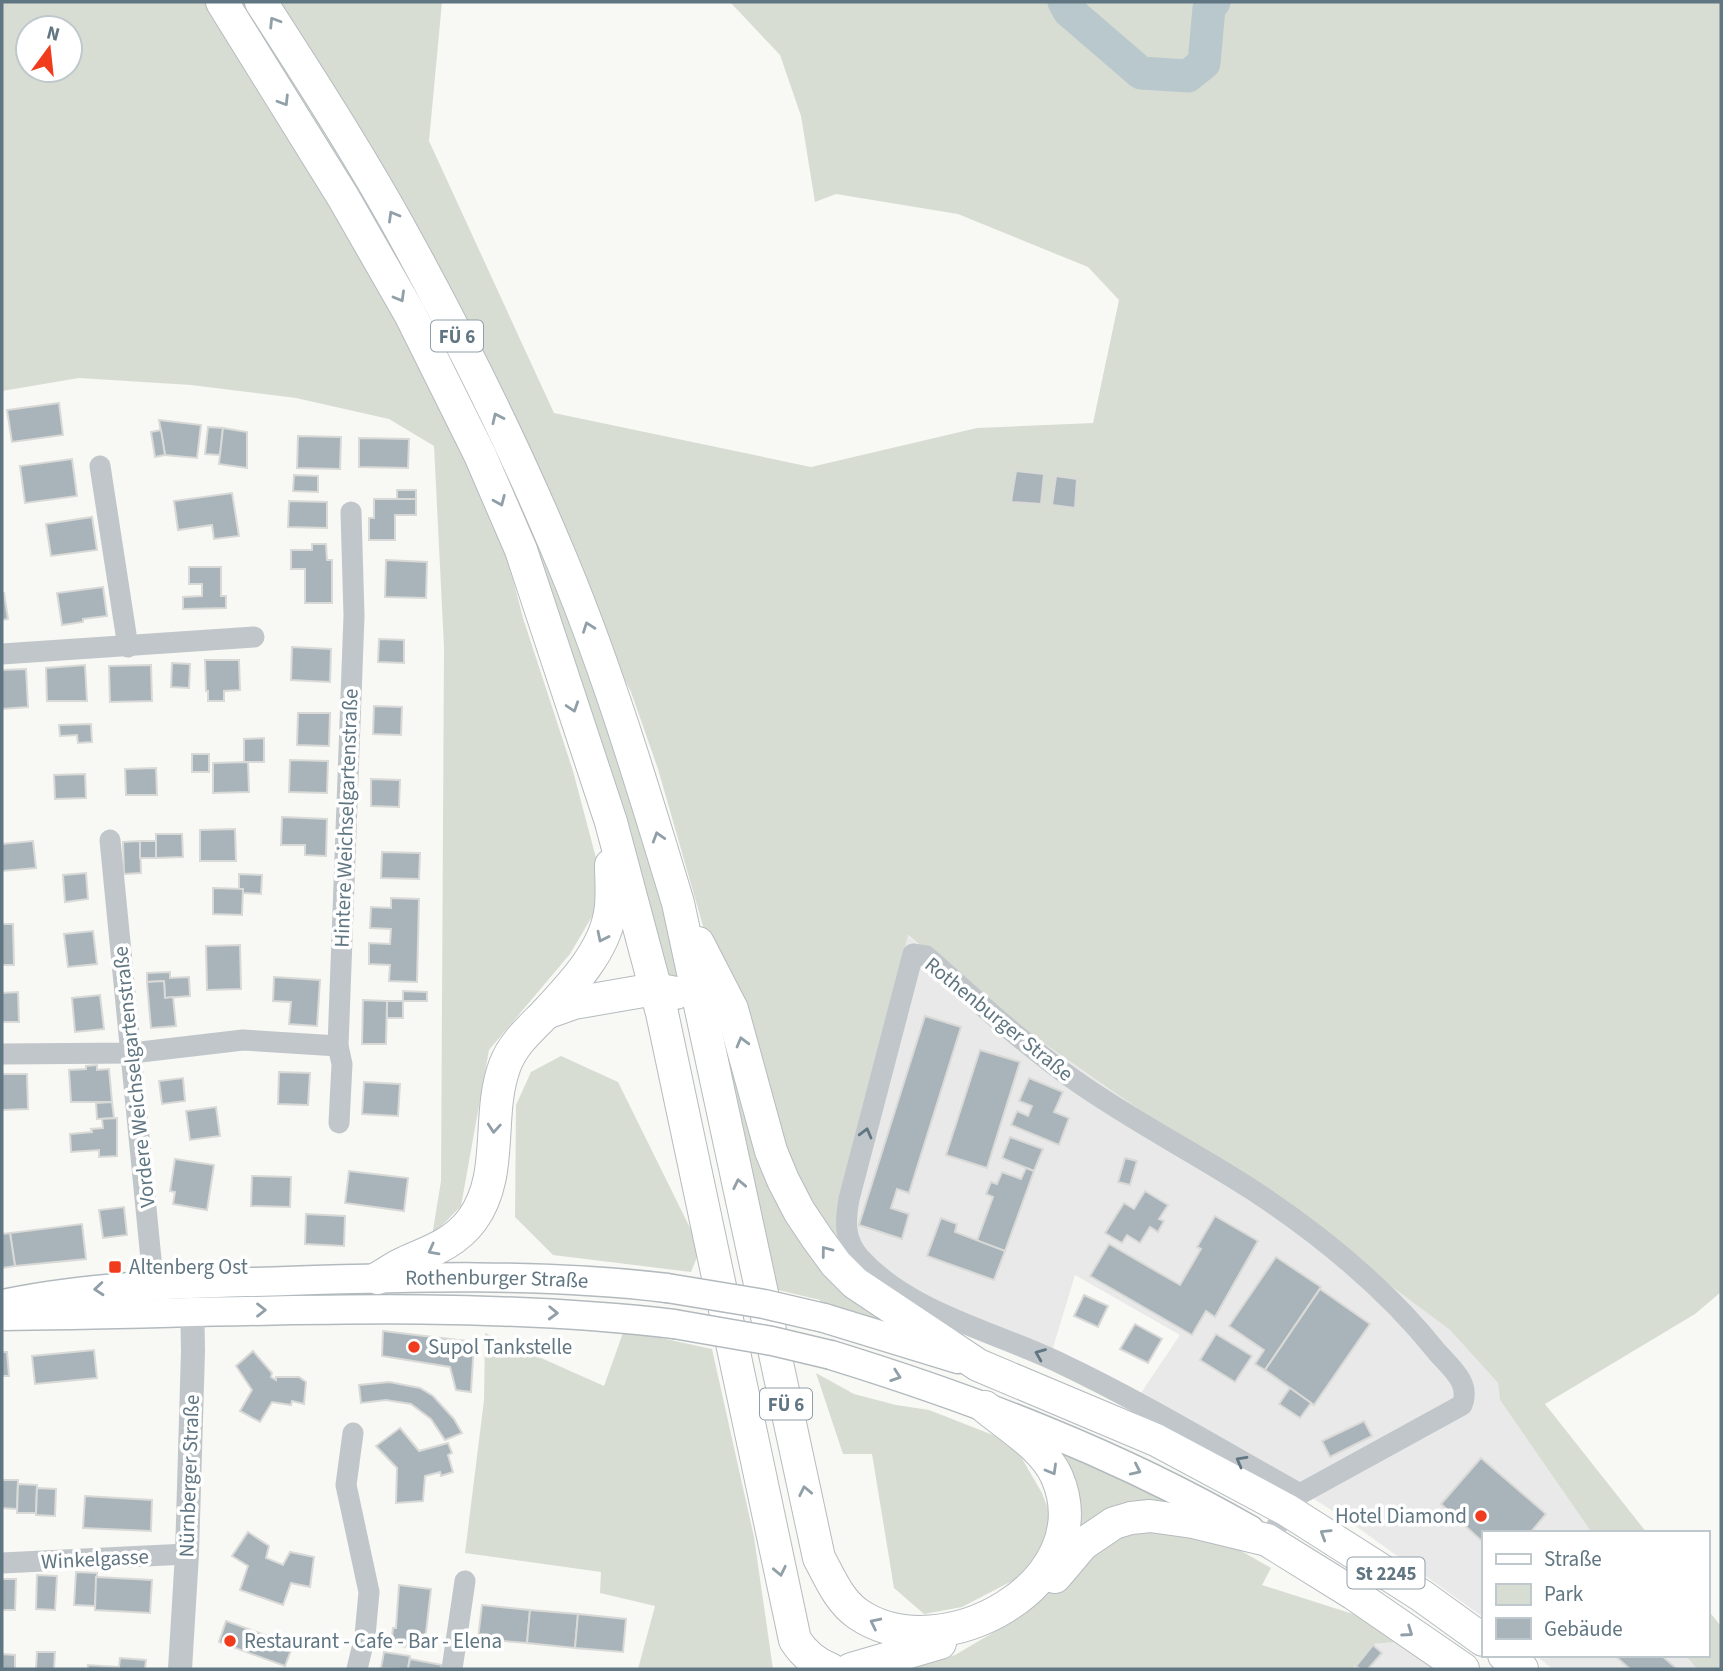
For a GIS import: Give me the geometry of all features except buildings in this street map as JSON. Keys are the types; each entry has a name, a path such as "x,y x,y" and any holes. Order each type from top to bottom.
{"main road":[{"name":"FÜ 6","path":"222,2 343,197 410,314 480,455 521,550 611,821 655,989 795,1640 802,1651 818,1665 830,1669"},
{"name":"FÜ 6","path":"261,2 409,245 465,349 554,541 611,691 678,902 819,1558 841,1598 856,1613 886,1629 919,1634 941,1632 998,1613 1030,1589 1054,1560 1065,1528 1066,1509 1056,1476 1047,1460 1033,1446 985,1407"},
{"path":"378,1278 455,1238 472,1221 485,1201 491,1173 495,1109 501,1076 514,1047 585,968 605,934 611,911 611,821"},
{"path":"678,902 732,1009 771,1151 799,1211 836,1264 855,1283 978,1365"},
{"path":"545,1014 574,1003 655,989 698,996"},
{"name":"Rothenburger Straße","path":"2,1305 58,1293 154,1285 378,1278 615,1282 752,1301 824,1318 978,1365 1294,1502 1482,1639"},
{"name":"Rothenburger Straße","path":"2,1316 347,1309 569,1314 674,1324 772,1341 831,1355 985,1407 1074,1441 1180,1491 1267,1540 1354,1594 1462,1669"},
{"path":"851,1669 997,1626 1029,1604 1048,1586 1083,1544 1114,1523 1131,1518 1170,1517 1267,1540"},
{"path":"1507,1657 1522,1669"}],"street":[{"path":"100,466 128,647"},
{"name":"Hintere Weichselgartenstraße","path":"340,1124 342,1064 338,1046 354,616 351,512"},
{"path":"2,654 254,637"},
{"name":"Vordere Weichselgartenstraße","path":"110,840 156,1313"},
{"name":"Rothenburger Straße","path":"1267,1540 1294,1502 1462,1405 1466,1395 1463,1384 1419,1329 1390,1299 1360,1271 1298,1222 1206,1162 1116,1109 1024,1042 926,956 913,954 849,1199 845,1223 852,1248 872,1269 924,1304 960,1322 1052,1359 1127,1395 1294,1502"},
{"path":"2,1054 132,1052 243,1040 338,1046"},
{"name":"Nürnberger Straße","path":"180,1669 187,1554 192,1283"},
{"path":"353,1433 346,1485 369,1592 365,1636 357,1669"},
{"name":"Winkelgasse","path":"2,1563 187,1554"},
{"path":"452,1669 465,1581"}],"shaded area":[{"path":"907,935 1006,1017 1356,1260 1450,1330 1498,1383 1500,1400 1591,1531 1482,1531 1482,1616 1347,1520 1188,1419 1141,1393 1180,1335 1075,1275 1052,1351 927,1298 887,1270 859,1244 852,1224 836,1223"},
{"path":"1396,1642 1433,1669 1352,1669 1373,1644"},
{"path":"1538,1657 1687,1657 1697,1669 1553,1669"}],"green space":[{"path":"2,2 209,2 276,108 427,370 503,541 523,618 573,771 596,858 600,903 570,954 489,1050 461,1206 432,1236 441,1181 444,647 434,446 389,419 296,398 191,385 79,378 2,391"},
{"path":"250,2 448,337 571,613 636,808 682,976 668,984 574,666 238,6"},
{"path":"274,2 442,2 429,141 554,413 811,467 977,428 1093,423 1119,300 1088,267 958,214 836,194 815,202 801,116 780,55 730,2 1721,2 1721,1292 1695,1314 1545,1404 1645,1531 1591,1531 1500,1400 1498,1383 1450,1330 1356,1260 1006,1017 908,935 836,1223 840,1240 830,1245 802,1204 705,933 658,769 631,692"},
{"path":"714,1001 764,1151 904,1329 821,1304 820,1300 778,1290"},
{"path":"561,1056 618,1082 694,1236 697,1257 691,1272 553,1255 515,1217 516,1105 531,1072"},
{"path":"624,1330 712,1349 754,1537 773,1669 638,1669 655,1606 600,1593 601,1572 465,1553 484,1400 485,1333 604,1386"},
{"path":"816,1373 854,1394 929,1410 993,1435 1020,1455 1048,1509 1043,1545 1025,1570 1014,1580 962,1607 924,1614 894,1588 872,1454 843,1454"},
{"path":"1049,1446 1065,1452 1180,1506 1073,1543"},
{"path":"1118,1529 1208,1532 1271,1568 1262,1585 1353,1614 1396,1642 1373,1644 1352,1669 910,1669 955,1655 1025,1614"},
{"path":"1709,1611 1721,1626 1721,1669 1697,1669 1687,1657 1709,1657"}],"waterway":[{"path":"1064,2 1069,11 1141,73 1188,76 1204,63 1209,8 1214,2"}],"place":[{"name":"Altenberg Ost","path":"115,1267"},
{"name":"Supol Tankstelle","path":"414,1347"},
{"name":"Hotel Diamond","path":"1481,1516"},
{"name":"Restaurant - Cafe - Bar - Elena","path":"230,1641"}]}
